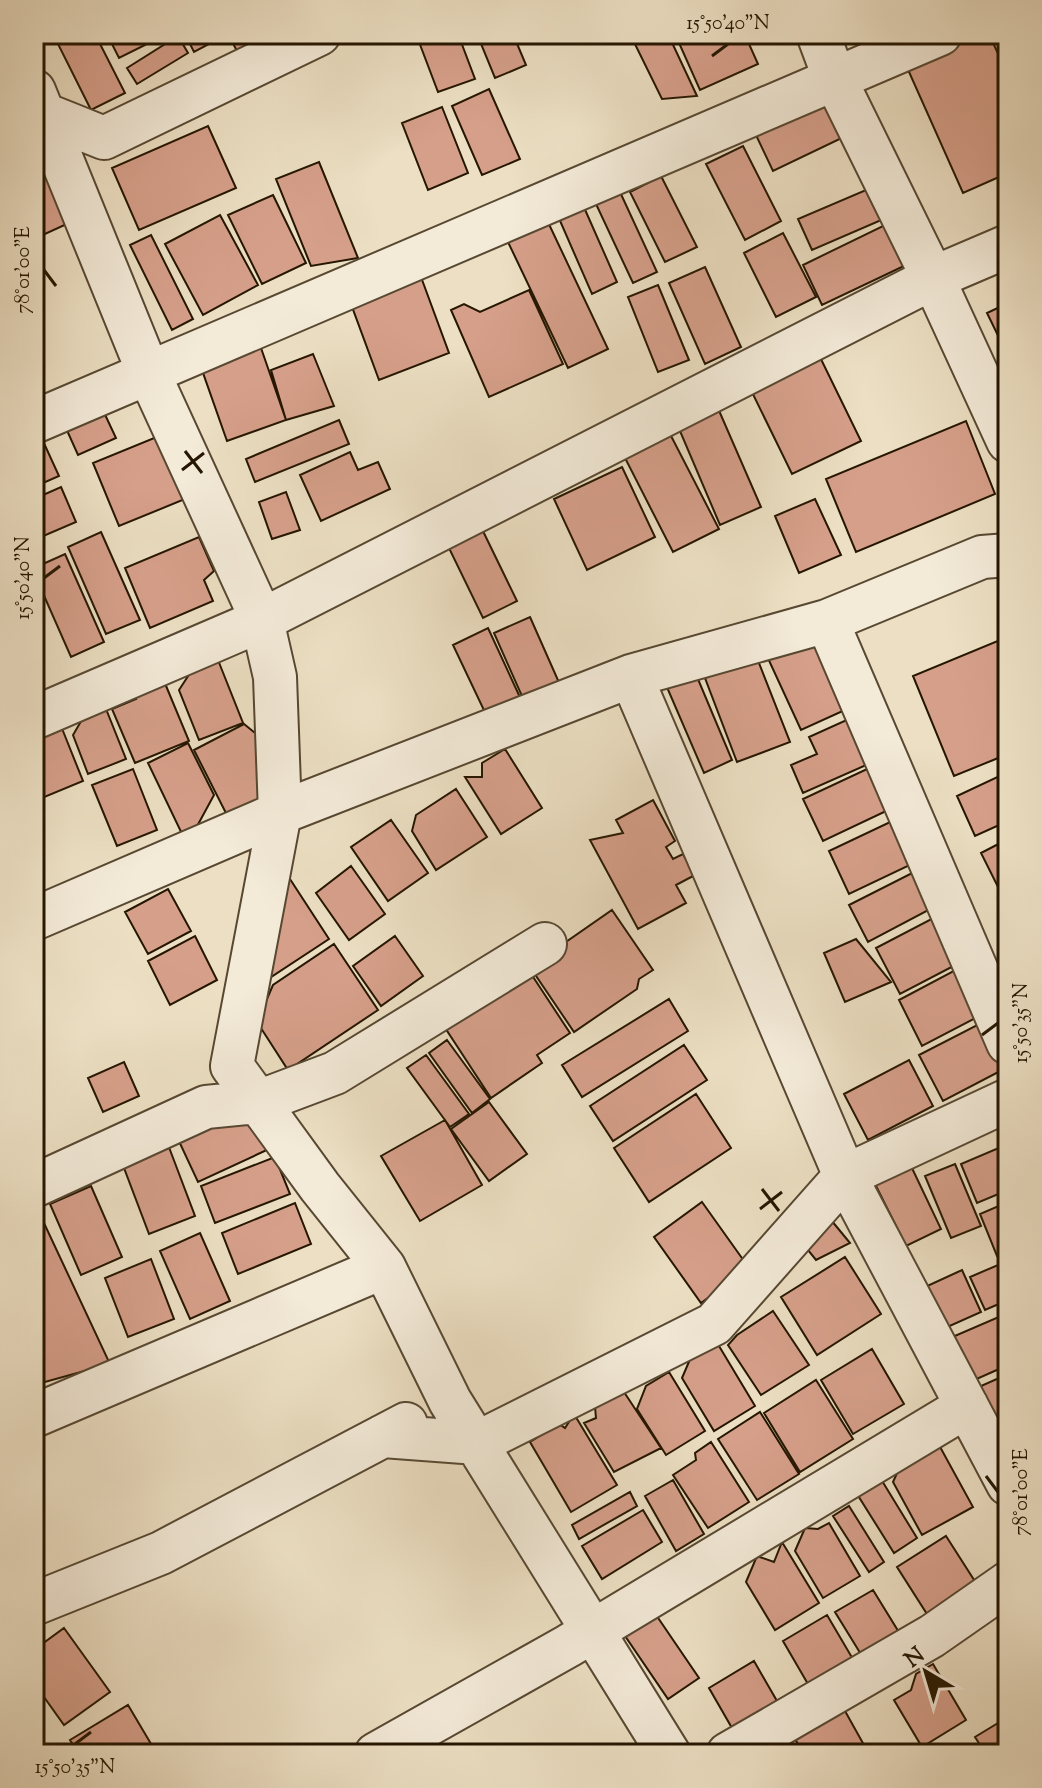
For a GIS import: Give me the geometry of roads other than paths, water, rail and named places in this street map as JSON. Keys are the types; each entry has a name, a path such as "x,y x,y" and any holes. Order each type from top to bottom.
{"street":[{"path":"37,108 104,138 319,34"},
{"path":"818,34 834,77 933,278 1008,441"},
{"path":"34,422 940,34"},
{"path":"37,108 149,374 262,620 275,677 280,813 232,1066 320,1187 384,1267 450,1401 669,1754"},
{"path":"34,718 262,620 933,278 1008,246"},
{"path":"34,919 280,813 631,676 827,621 982,557 1008,555"},
{"path":"827,621 1008,1043"},
{"path":"631,676 845,1176 1008,1484"},
{"path":"34,1186 206,1107 258,1102 335,1073 545,944"},
{"path":"383,1436 475,1440 477,1443 714,1324 845,1176 1008,1100"},
{"path":"34,1416 384,1267"},
{"path":"34,1604 161,1553 450,1401"},
{"path":"376,1754 593,1631 967,1406"},
{"path":"728,1754 932,1636 1008,1583"}]}
